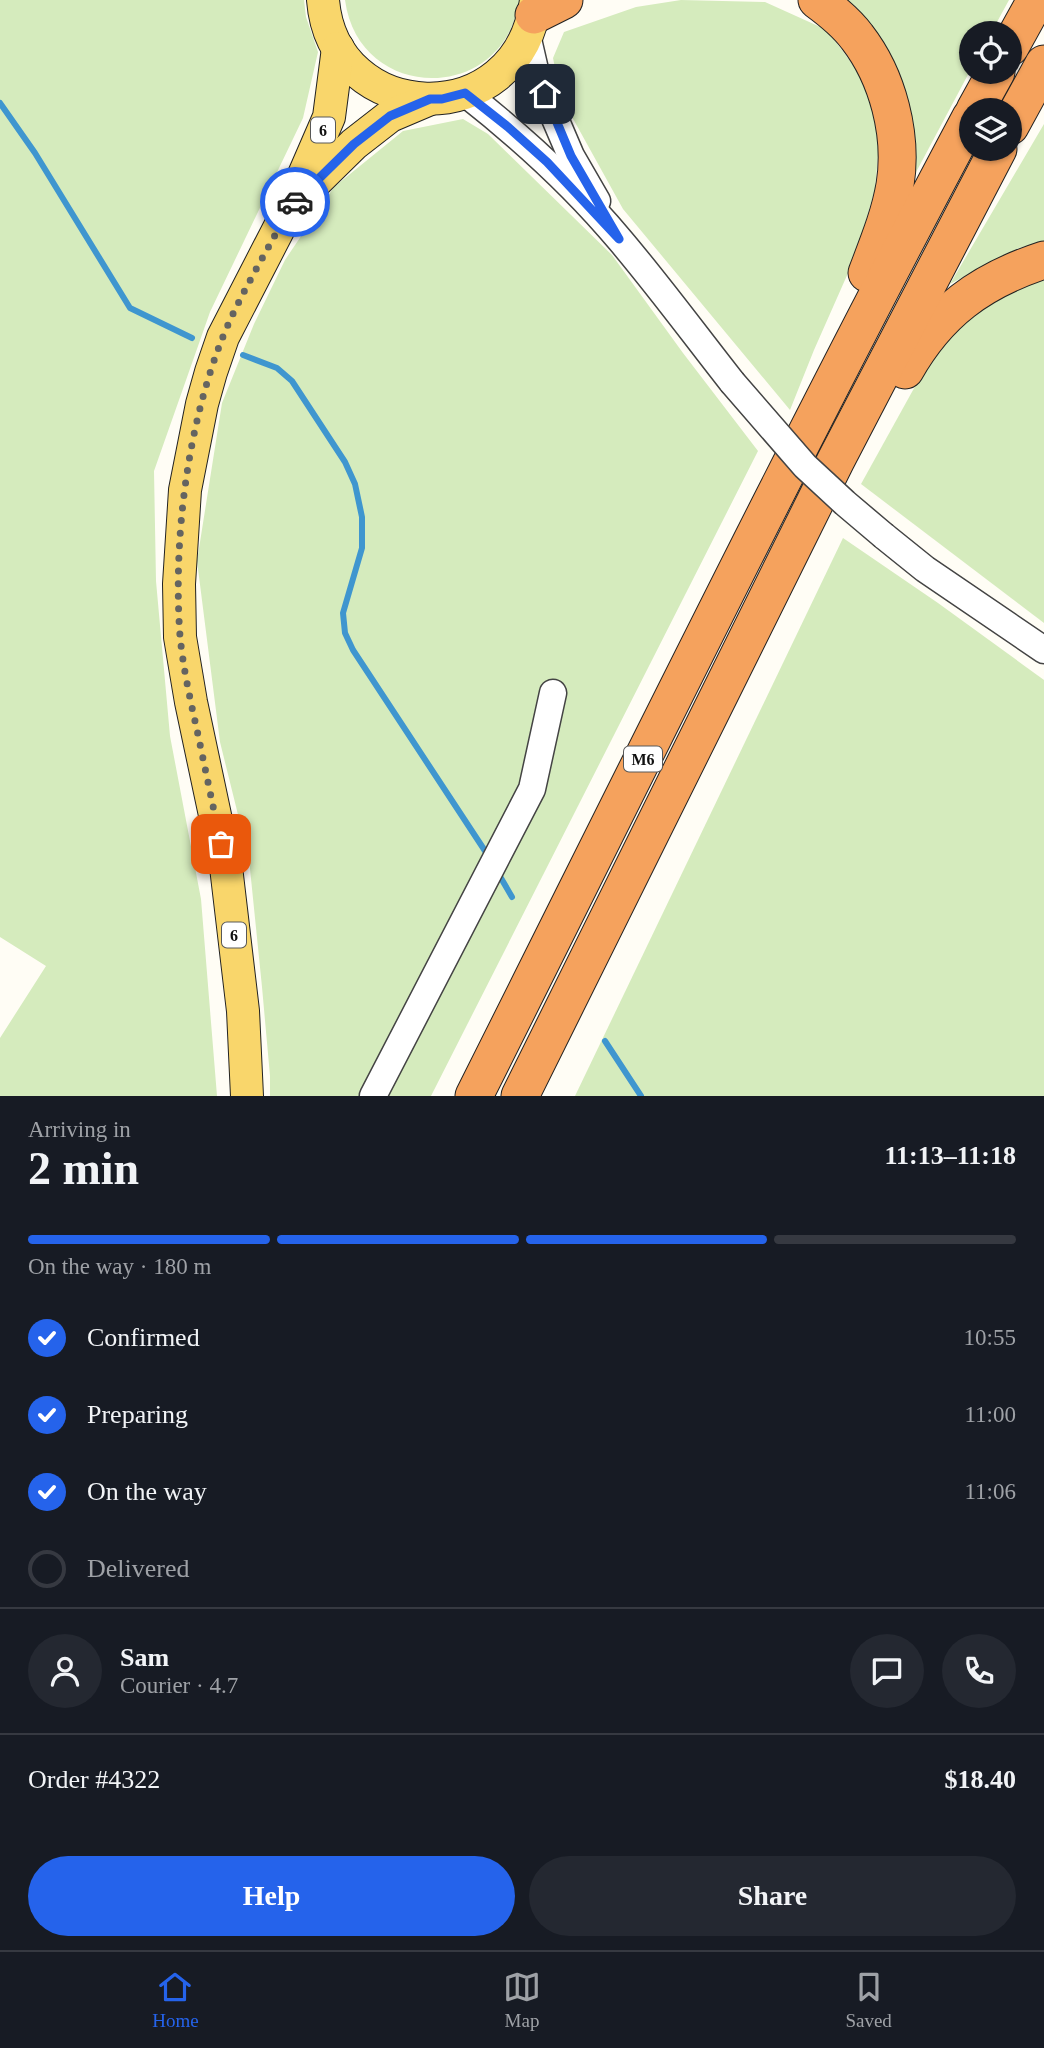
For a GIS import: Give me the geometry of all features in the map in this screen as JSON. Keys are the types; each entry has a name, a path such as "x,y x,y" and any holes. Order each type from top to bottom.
{"highway":[{"path":"812,423 889,210 895,184 897,156 892,117 878,71 856,35 817,0"},
{"path":"1022,24 1035,0"},
{"path":"1022,104 1044,64"},
{"name":"M6","path":"474,1096 812,423 959,140"},
{"name":"M6","path":"520,1096 836,460 992,161"},
{"path":"836,460 882,409 912,358 957,304 992,282 1044,260"}],"main road":[{"name":"6","path":"323,0 326,22 338,48 355,69 377,86 403,96 430,99 465,93 502,70 512,60 540,12"},
{"name":"6","path":"247,1096 243,1011 226,867 180,637 181,535 192,446 211,372 223,337 290,207 329,117 338,48"},
{"name":"6","path":"290,207 354,144 390,116 430,99"}],"street":[{"path":"540,12 536,74 571,156 619,239"},
{"path":"465,93 547,162 619,239 732,383 806,466 845,503 925,569 1044,650"},
{"path":"373,1096 532,789 553,693"}],"green space":[{"path":"0,0 304,0 306,17 318,52 303,118 210,312 154,471 156,581 170,736 201,899 217,1096 0,1096 0,1038 46,966 0,937"},
{"path":"345,0 519,0 508,34 488,58 461,73 432,78 403,73 376,58 356,34"},
{"path":"681,0 765,2 827,30 862,77 880,135 875,189 856,255 790,410 623,209 561,97 553,58 564,32 636,7"},
{"path":"846,0 1009,0 998,21 959,21 959,84 963,84 914,176 910,109 888,55 857,8"},
{"path":"463,119 488,134 612,255 758,451 431,1096 270,1096 249,859 220,742 197,561 222,403 254,324 285,260 334,187 403,131"},
{"path":"1044,124 1044,241 1019,248 950,284"},
{"path":"1044,280 1044,623 861,484 923,372 948,337 988,304 1031,282"},
{"path":"843,538 1044,680 1044,1096 575,1096"}],"waterway":[{"path":"0,103 35,153 130,308 192,338"},
{"path":"243,355 277,368 292,381 345,462 355,484 362,517 362,548 343,613 345,633 353,650 489,857"},
{"path":"498,873 512,897"},
{"path":"605,1041 641,1096"}],"way so far":[{"path":"221,844 180,637 179,584 185,490 202,404 223,337 295,202"}],"route":[{"path":"295,202 354,144 390,116 430,99 465,93 547,162 619,239 571,156 545,94"}]}
